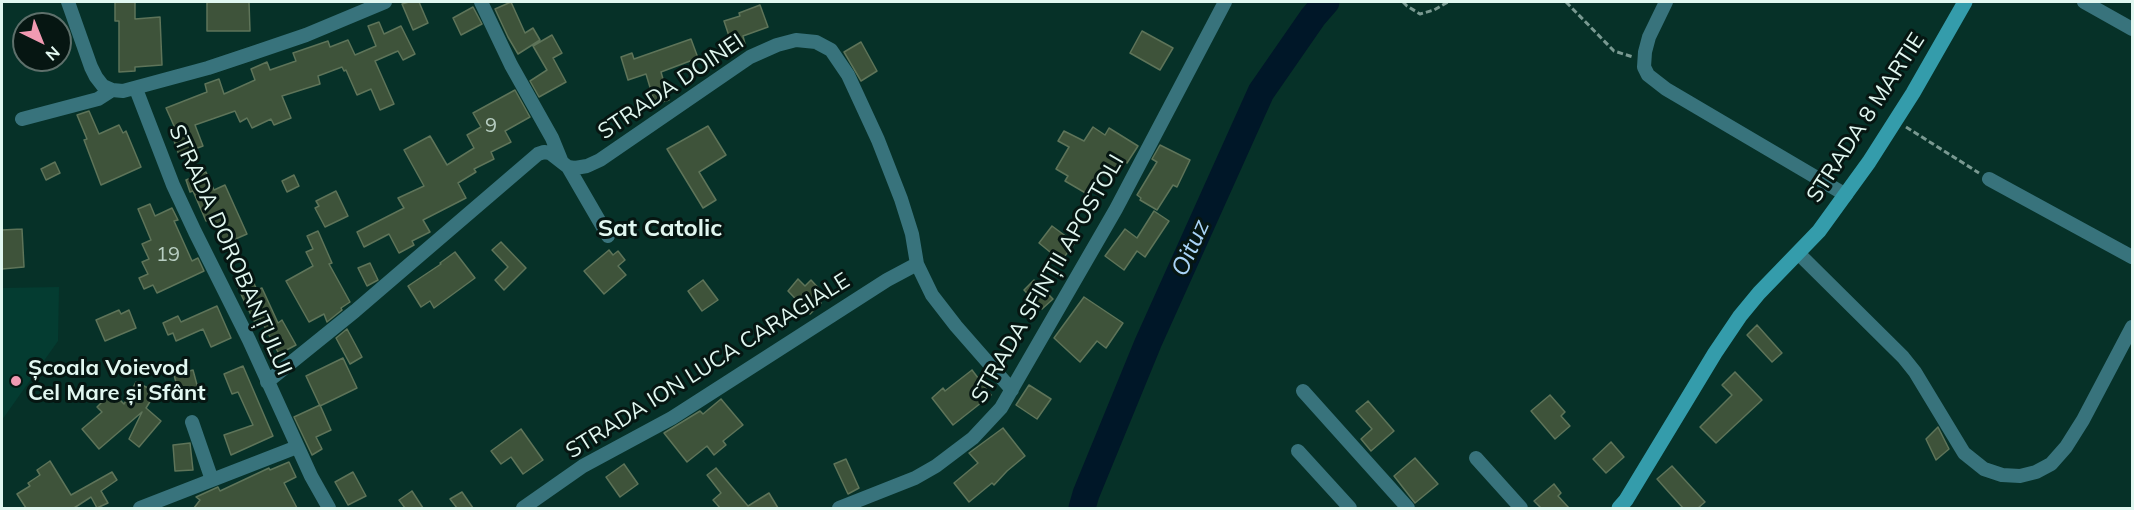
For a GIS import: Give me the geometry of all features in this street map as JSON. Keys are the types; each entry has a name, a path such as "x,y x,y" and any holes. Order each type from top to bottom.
{"street":[{"path":"68,2 91,67 103,86 123,92 208,68 276,45 385,2"},
{"path":"481,2 511,65 565,164 608,236"},
{"name":"STRADA SFINȚII APOSTOLI","path":"838,508 915,478 936,466 987,425 1001,408 1116,209 1225,2"},
{"path":"1666,2 1649,37 1644,60 1644,67 1648,75 1656,82 1846,195"},
{"name":"STRADA 8 MARTIE","path":"1619,508 1714,353 1740,316 1818,231 1846,195 1895,121 1965,2"},
{"path":"2084,2 2133,29"},
{"name":"STRADA DOINEI","path":"267,382 355,311 530,160 544,152 550,153 575,168 600,160 750,57 777,45 796,40 816,42 831,50 840,62 878,140 902,200 912,234 917,264 932,295 1012,390"},
{"name":"STRADA DOROBANȚULUI","path":"136,89 173,185 297,447 329,508"},
{"path":"22,118 98,99 112,90"},
{"path":"1989,179 2133,257"},
{"path":"1798,253 1903,357 1915,372 1964,453 1984,469 2002,475 2020,476 2036,472 2051,464 2066,447 2083,420 2133,327"},
{"name":"STRADA ION LUCA CARAGIALE","path":"523,508 583,466 672,418 887,280 917,264"},
{"path":"1304,391 1408,508"},
{"path":"192,422 212,480"},
{"path":"140,508 297,447"},
{"path":"1298,451 1350,508"},
{"path":"1476,458 1521,508"}],"path":[{"path":"1403,2 1420,14 1434,10 1448,2"},
{"path":"1566,2 1614,51 1644,60"},
{"path":"1895,121 1989,179"}],"shaded area":[{"name":"Școala Voievod Cel Mare și Sfânt","path":"59,287 58,341 2,420 2,288"}],"building":[{"path":"115,2 135,2 135,19 160,17 162,65 135,67 135,71 119,72 119,21 115,21"},
{"path":"207,2 249,2 250,31 207,31"},
{"path":"419,2 428,23 413,30 402,4"},
{"path":"511,2 525,33 533,28 540,40 518,54 495,9"},
{"path":"760,5 768,27 743,36 745,44 733,48 724,21 740,16 739,13"},
{"path":"473,7 482,24 461,35 453,18"},
{"path":"379,22 384,34 401,26 415,54 403,60 398,51 375,61 394,104 380,110 371,89 357,95 346,70 344,71 342,67 318,76 320,84 282,96 291,118 274,125 271,119 252,128 247,118 240,122 235,111 195,125 203,146 179,155 170,129 175,128 166,108 207,92 205,84 219,79 224,94 255,80 251,69 267,62 270,70 296,61 293,53 328,41 330,47 348,40 355,55 376,46 368,26"},
{"path":"1142,31 1173,48 1160,70 1130,53"},
{"path":"552,35 562,53 553,58 566,82 539,97 530,81 547,70 533,46"},
{"path":"691,39 698,58 661,72 669,100 655,104 646,74 628,80 621,57 632,53 634,59"},
{"path":"861,42 877,71 861,81 844,52"},
{"path":"515,90 530,117 505,131 511,142 491,152 494,159 474,169 476,172 458,183 466,198 423,220 430,232 412,241 414,245 399,253 389,234 364,247 357,232 404,208 398,198 424,186 404,150 430,136 447,165 474,148 467,135 481,127 473,113"},
{"path":"89,111 99,134 119,125 123,133 126,131 141,167 101,185 77,115"},
{"path":"708,126 726,155 699,172 716,200 703,208 667,149"},
{"path":"1093,127 1105,135 1109,128 1138,146 1127,163 1124,160 1114,176 1104,170 1089,195 1065,181 1068,176 1056,169 1069,147 1058,141 1064,131 1084,141"},
{"path":"1160,145 1190,160 1177,187 1173,185 1157,210 1140,200 1141,198 1137,195 1157,162 1152,159"},
{"path":"55,162 60,173 46,180 41,169"},
{"path":"206,172 214,190 225,185 247,234 224,244 213,219 206,221 186,180"},
{"path":"294,175 299,186 287,192 282,181"},
{"path":"336,191 348,216 325,227 315,208 319,206 316,201"},
{"path":"150,204 155,216 172,208 178,220 174,221 192,261 198,258 204,271 157,293 153,285 144,289 139,278 148,274 142,262 149,259 142,244 151,240 138,209"},
{"path":"1154,211 1169,221 1145,257 1137,251 1124,270 1105,256 1125,229 1137,238"},
{"path":"1052,226 1075,243 1061,261 1039,243"},
{"path":"22,229 24,267 2,269 2,230"},
{"path":"318,231 332,263 329,264 350,302 327,322 324,314 309,322 286,281 313,266 306,252 313,249 307,236"},
{"path":"501,242 526,268 504,290 495,280 508,267 492,250"},
{"path":"609,250 613,255 618,251 625,260 618,266 626,275 604,294 584,271"},
{"path":"455,252 475,278 434,308 430,301 421,307 408,286"},
{"path":"370,263 378,280 367,286 358,268"},
{"path":"250,275 257,290 262,288 278,323 282,320 296,345 279,354 260,318 254,321 235,282"},
{"path":"798,279 805,286 811,280 823,293 817,299 821,303 810,314 788,291"},
{"path":"703,280 718,300 702,311 688,291"},
{"path":"1034,280 1053,299 1042,309 1024,290"},
{"path":"1084,297 1123,323 1106,348 1097,341 1080,362 1054,338"},
{"path":"217,306 231,338 211,347 203,329 176,341 173,333 168,335 163,323 178,316 181,322"},
{"path":"119,310 121,314 129,310 136,328 105,341 96,320"},
{"path":"1757,325 1782,353 1772,362 1747,335"},
{"path":"347,329 362,357 350,364 336,338"},
{"path":"343,358 357,388 320,406 306,376"},
{"path":"243,366 273,436 231,455 224,435 253,425 238,392 232,394 224,374"},
{"path":"193,370 200,396 181,401 174,375"},
{"path":"972,370 991,395 953,425 932,398 943,388 945,391"},
{"path":"1735,372 1762,400 1716,443 1700,427 1732,395 1722,385"},
{"path":"136,382 156,392 146,408 161,421 139,447 129,439 142,412 99,449 82,429 102,412 97,407 112,392 124,404"},
{"path":"1029,385 1051,399 1037,419 1016,405"},
{"path":"1550,395 1565,412 1561,416 1570,426 1555,439 1531,411"},
{"path":"721,399 743,425 723,441 726,445 714,455 707,446 687,462 664,433 700,411 703,414"},
{"path":"1368,401 1394,431 1371,451 1361,439 1372,429 1356,411"},
{"path":"320,405 331,430 316,437 322,449 312,455 294,417"},
{"path":"1938,427 1949,449 1936,460 1926,439"},
{"path":"1003,428 1025,456 994,485 992,483 969,502 954,483 978,463 969,453"},
{"path":"521,429 543,460 523,474 511,457 501,464 491,451"},
{"path":"1611,442 1624,457 1606,473 1593,459"},
{"path":"190,443 193,470 175,471 173,445"},
{"path":"1415,458 1438,484 1415,503 1394,476"},
{"path":"846,459 859,488 848,494 834,464"},
{"path":"50,461 71,495 112,472 117,480 101,491 108,503 97,508 91,497 74,508 26,508 17,494 30,486 28,483 40,475 37,470"},
{"path":"289,462 296,477 284,483 297,508 194,508 200,500 196,497 218,487 220,491 269,468 270,470"},
{"path":"624,464 638,484 620,497 606,477"},
{"path":"1672,466 1705,502 1698,508 1683,508 1657,479"},
{"path":"716,468 748,506 769,493 778,508 720,508 713,500 721,493 707,475"},
{"path":"353,472 366,496 348,505 335,482"},
{"path":"1554,484 1561,493 1558,496 1569,508 1541,508 1534,501"},
{"path":"412,491 423,508 405,508 399,500"},
{"path":"462,492 473,508 457,508 450,499"}],"waterway":[{"name":"Oituz","path":"1082,508 1148,343 1261,92 1326,2"}],"place":[{"name":"Școala Voievod Cel Mare și Sfânt","path":"16,381"}],"district":[{"name":"Sat Catolic","path":"660,229"}]}
